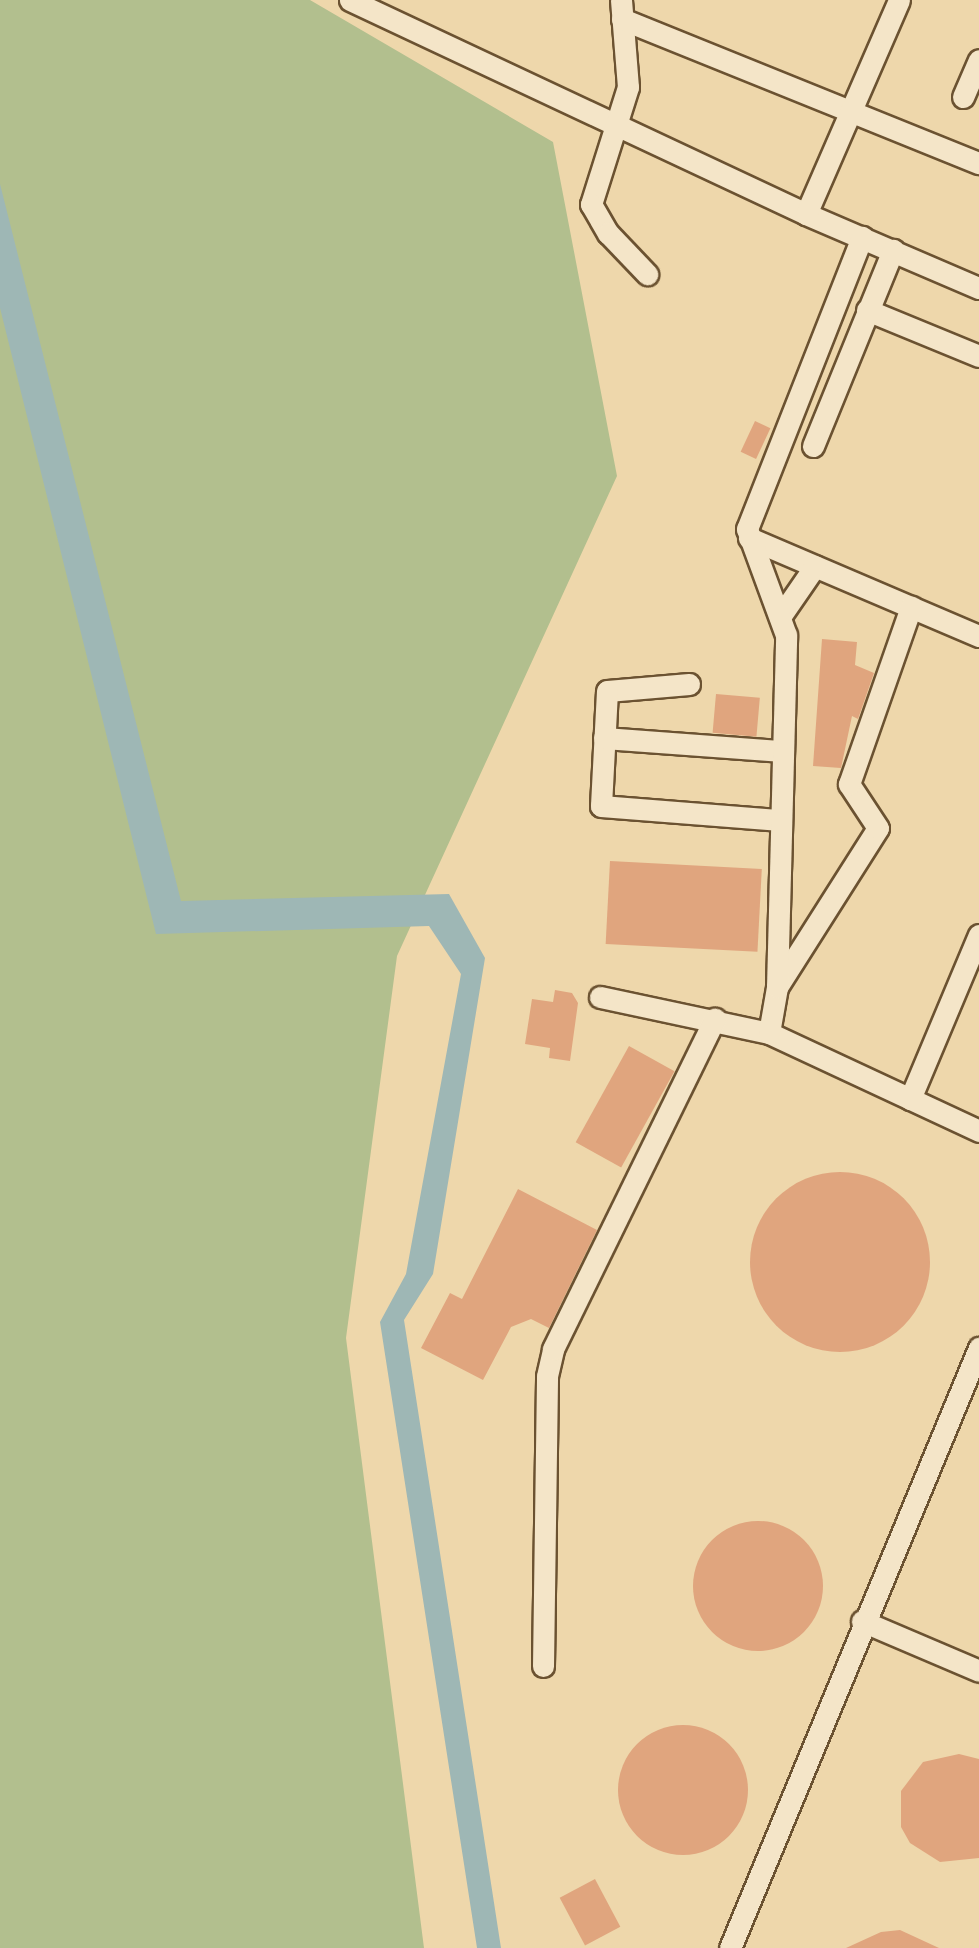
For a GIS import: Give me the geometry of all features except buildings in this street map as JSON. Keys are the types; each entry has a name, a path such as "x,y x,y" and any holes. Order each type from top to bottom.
{"lane":[{"path":"350,0 806,214 979,288"},
{"path":"806,214 899,0"},
{"path":"647,274 608,233 591,204 618,125 628,87 621,9 850,111 979,163"},
{"path":"963,97 979,60"},
{"path":"769,1033 777,987 786,634 782,615 749,538 749,513 862,237"},
{"path":"813,447 893,250"},
{"path":"867,310 979,356"},
{"path":"749,538 979,636"},
{"path":"782,615 814,566"},
{"path":"777,987 878,828 849,784 910,607"},
{"path":"689,684 607,691 601,806 780,820"},
{"path":"604,738 783,751"},
{"path":"910,1099 979,935"},
{"path":"600,997 716,1019 769,1033 979,1131"},
{"path":"543,1666 547,1376 553,1349 716,1019"},
{"path":"730,1948 862,1621 979,1348"},
{"path":"862,1621 979,1671"}],"green space":[{"path":"0,0 310,0 553,142 617,476 397,956 346,1338 424,1948 0,1948"}],"water":[{"path":"0,184 181,901 449,894 485,958 433,1274 404,1320 501,1948 477,1948 380,1322 406,1274 461,974 429,926 156,934 0,308"}]}
